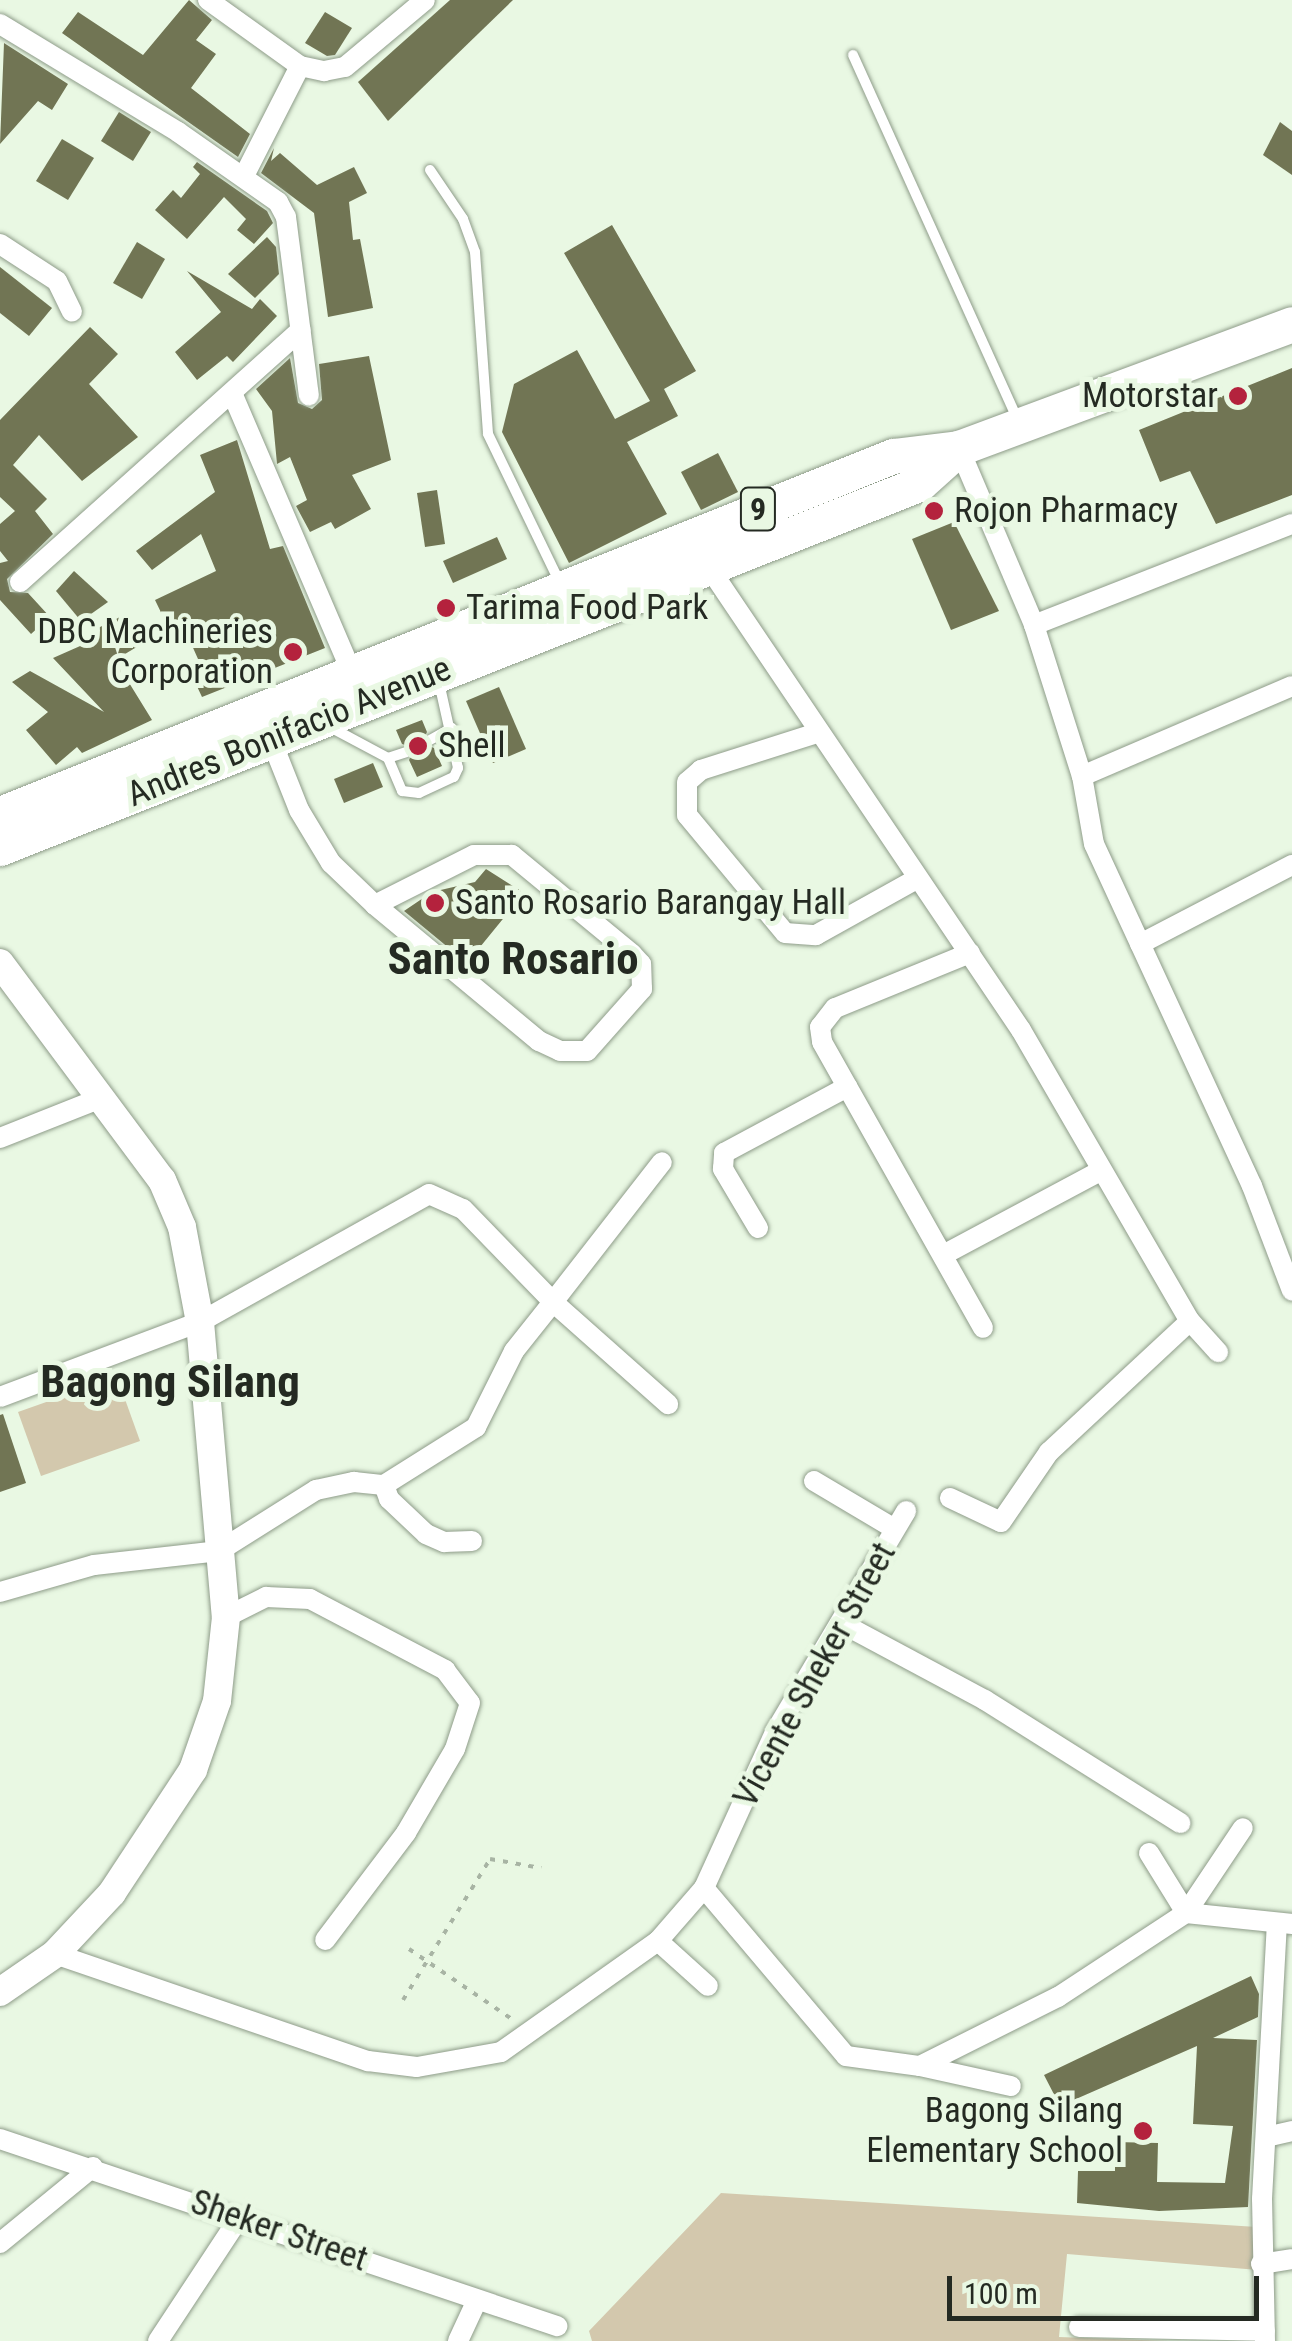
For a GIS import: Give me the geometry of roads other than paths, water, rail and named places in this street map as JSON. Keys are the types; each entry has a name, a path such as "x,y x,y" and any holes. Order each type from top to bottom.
{"highway":[{"name":"Andres Bonifacio Avenue","path":"0,814 358,688 568,601 893,456 958,448 1292,324"},
{"name":"Andres Bonifacio Avenue","path":"0,848 324,721 358,688 436,672 568,601 710,569 919,484 958,448"}],"street":[{"path":"208,0 300,66 344,67 425,0"},
{"path":"0,24 244,176 286,217 310,396"},
{"path":"244,176 300,66"},
{"path":"0,244 57,281 72,312"},
{"path":"20,582 300,330"},
{"path":"232,393 358,688"},
{"path":"958,448 1034,625 1082,776 1094,844 1252,1186 1292,1291"},
{"path":"1034,625 1292,524"},
{"path":"710,569 915,880 970,953 1190,1321 1218,1352"},
{"path":"1082,776 1292,686"},
{"path":"816,733 701,770 687,782 686,815 785,934 816,935 915,880"},
{"path":"272,742 300,810 332,863 376,905 539,1042 560,1052 586,1051 642,989 640,964 632,954 512,855 474,855 376,905"},
{"path":"1140,944 1292,866"},
{"path":"970,953 824,1016 822,1042 983,1328"},
{"path":"0,964 162,1180 182,1227 200,1322 226,1617 217,1701 192,1770 121,1880 55,1954 0,1992"},
{"path":"758,1228 724,1169 724,1153 848,1087"},
{"path":"0,1138 101,1098"},
{"path":"0,1592 94,1564 219,1551 316,1490 354,1482 384,1485 476,1427 514,1351 662,1162"},
{"path":"944,1255 1100,1171"},
{"path":"0,1397 200,1322 429,1194 464,1209 553,1302 668,1404"},
{"path":"950,1498 1001,1522 1049,1452 1190,1321"},
{"name":"Vicente Sheker Street","path":"55,1954 368,2060 460,2063 535,2032 658,1941 704,1888 775,1732 843,1624 901,1520 814,1482"},
{"path":"384,1485 389,1499 426,1534 444,1542 472,1541"},
{"path":"226,1617 284,1594 310,1599 445,1670 470,1703 455,1749 406,1834 325,1940"},
{"path":"843,1624 985,1700 1180,1823"},
{"path":"920,2066 1058,1997 1186,1914 1243,1828"},
{"path":"1149,1854 1186,1914"},
{"path":"704,1888 846,2056 920,2066 1012,2086"},
{"path":"1078,2327 1265,2336 1262,2264 1266,2137 1284,1924 1186,1914"},
{"path":"658,1941 708,1986"},
{"path":"1266,2137 1292,2131"},
{"name":"Sheker Street","path":"0,2139 557,2326"},
{"path":"0,2243 92,2167"},
{"path":"158,2341 239,2218"},
{"path":"1262,2264 1292,2259"},
{"path":"458,2341 477,2300"}],"lane":[{"path":"853,55 1021,424"},
{"path":"430,170 464,219 475,252 488,434 568,601"},
{"path":"324,721 342,738 388,758 410,795 454,778 452,728 436,672"},
{"path":"430,740 452,728"},
{"path":"388,758 406,752"}],"place":[{"name":"Motorstar","path":"1238,396"},
{"name":"Rojon Pharmacy","path":"934,511"},
{"name":"Tarima Food Park","path":"446,608"},
{"name":"DBC Machineries Corporation","path":"293,652"},
{"name":"Shell","path":"418,746"},
{"name":"Santo Rosario Barangay Hall","path":"435,903"},
{"name":"Bagong Silang Elementary School","path":"1143,2131"}],"district":[{"name":"Santo Rosario","path":"513,959"},
{"name":"Bagong Silang","path":"170,1382"}]}
